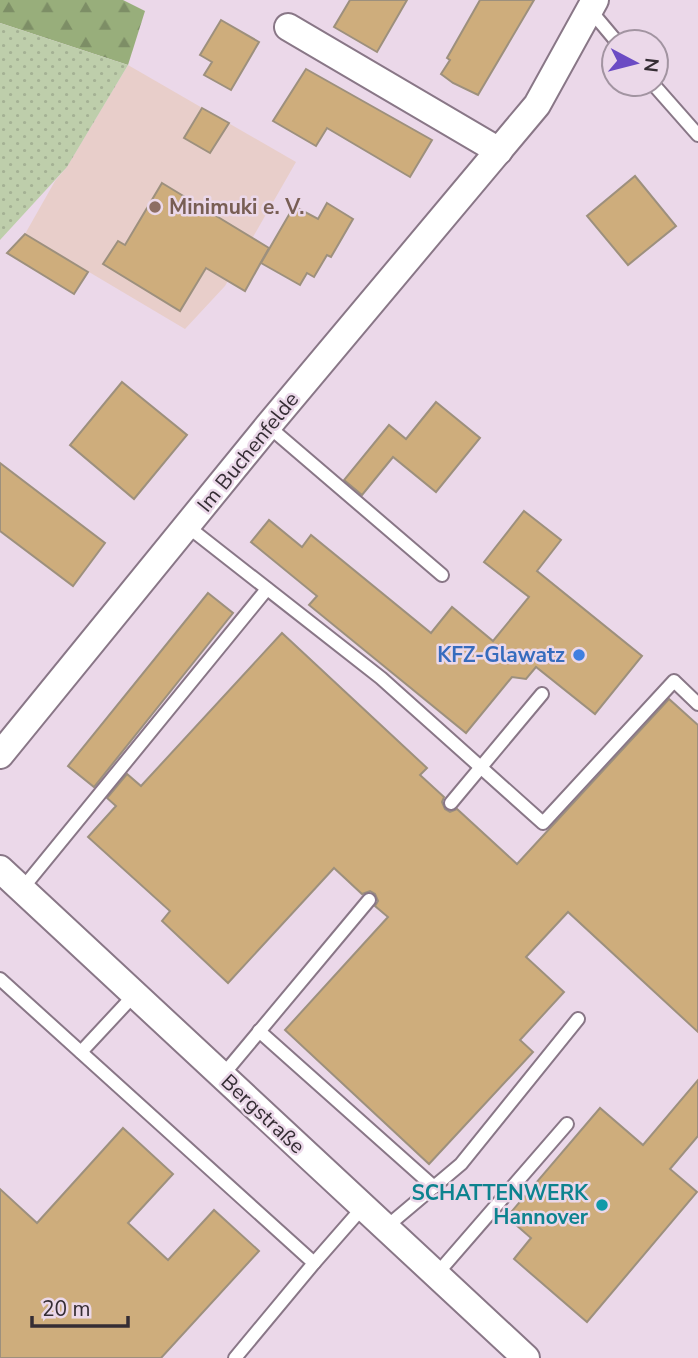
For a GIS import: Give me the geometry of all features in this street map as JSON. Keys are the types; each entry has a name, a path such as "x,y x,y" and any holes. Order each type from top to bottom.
{"street":[{"name":"Im Buchenfelde","path":"0,755 268,426 537,106 593,6"},
{"path":"288,27 499,151"},
{"name":"Bergstraße","path":"8,883 135,994 526,1358"}],"lane":[{"path":"593,6 608,28"},
{"path":"665,98 698,135"},
{"path":"268,426 442,575"},
{"path":"187,526 381,678 543,823 674,681 698,704"},
{"path":"8,883 267,589"},
{"path":"450,803 542,694"},
{"path":"222,1076 369,900"},
{"path":"0,979 314,1263"},
{"path":"81,1052 135,994"},
{"path":"385,1228 461,1164 578,1019"},
{"path":"259,1031 434,1186"},
{"path":"436,1275 568,1124"},
{"path":"235,1358 363,1207"}],"shaded area":[{"name":"Minimuki e. V.","path":"128,65 296,162 225,286 185,329 25,234"}],"green space":[{"path":"0,0 123,0 145,11 128,65 0,23"},
{"path":"0,23 128,65 67,167 0,240"}],"building":[{"path":"350,0 407,0 377,52 334,27"},
{"path":"480,0 534,0 478,95 441,74 450,60 447,58"},
{"path":"221,20 259,42 231,90 204,75 212,62 200,55"},
{"path":"306,69 432,140 410,177 327,128 316,146 273,121"},
{"path":"202,108 229,123 210,153 184,138"},
{"path":"635,176 676,226 628,265 587,216"},
{"path":"162,183 269,248 245,291 206,268 180,311 103,264 118,241 125,245"},
{"path":"327,203 353,219 331,257 327,255 314,277 307,273 300,285 261,263 294,206 318,219"},
{"path":"25,234 88,272 74,294 7,253"},
{"path":"122,382 187,435 134,499 70,445"},
{"path":"436,402 480,438 436,492 393,457 362,495 344,480 389,425 406,439"},
{"path":"0,463 105,543 73,586 0,531"},
{"path":"524,511 561,540 537,571 642,656 595,714 536,667 526,679 512,677 466,733 309,605 317,596 251,542 269,520 302,547 311,535 431,633 452,607 493,641 529,597 484,562"},
{"path":"208,593 233,613 94,787 68,766"},
{"path":"282,633 427,768 420,775 444,797 442,802 445,809 450,812 457,809 517,864 669,699 698,725 698,1032 568,912 526,957 564,992 520,1040 533,1052 429,1164 285,1030 388,917 375,906 378,901 375,894 370,891 362,894 334,868 228,983 162,921 170,911 88,837 116,806 107,798 127,774 141,786"},
{"name":"SCHATTENWERK Hannover","path":"698,1080 698,1136 670,1169 697,1192 587,1322 514,1259 531,1238 507,1217 600,1108 643,1145"},
{"path":"123,1128 173,1174 128,1223 168,1260 214,1210 259,1251 161,1358 0,1358 0,1189 37,1223"}],"place":[{"name":"Minimuki e. V.","path":"155,207"},
{"name":"KFZ-Glawatz","path":"579,655"},
{"name":"SCHATTENWERK Hannover","path":"602,1205"}]}
